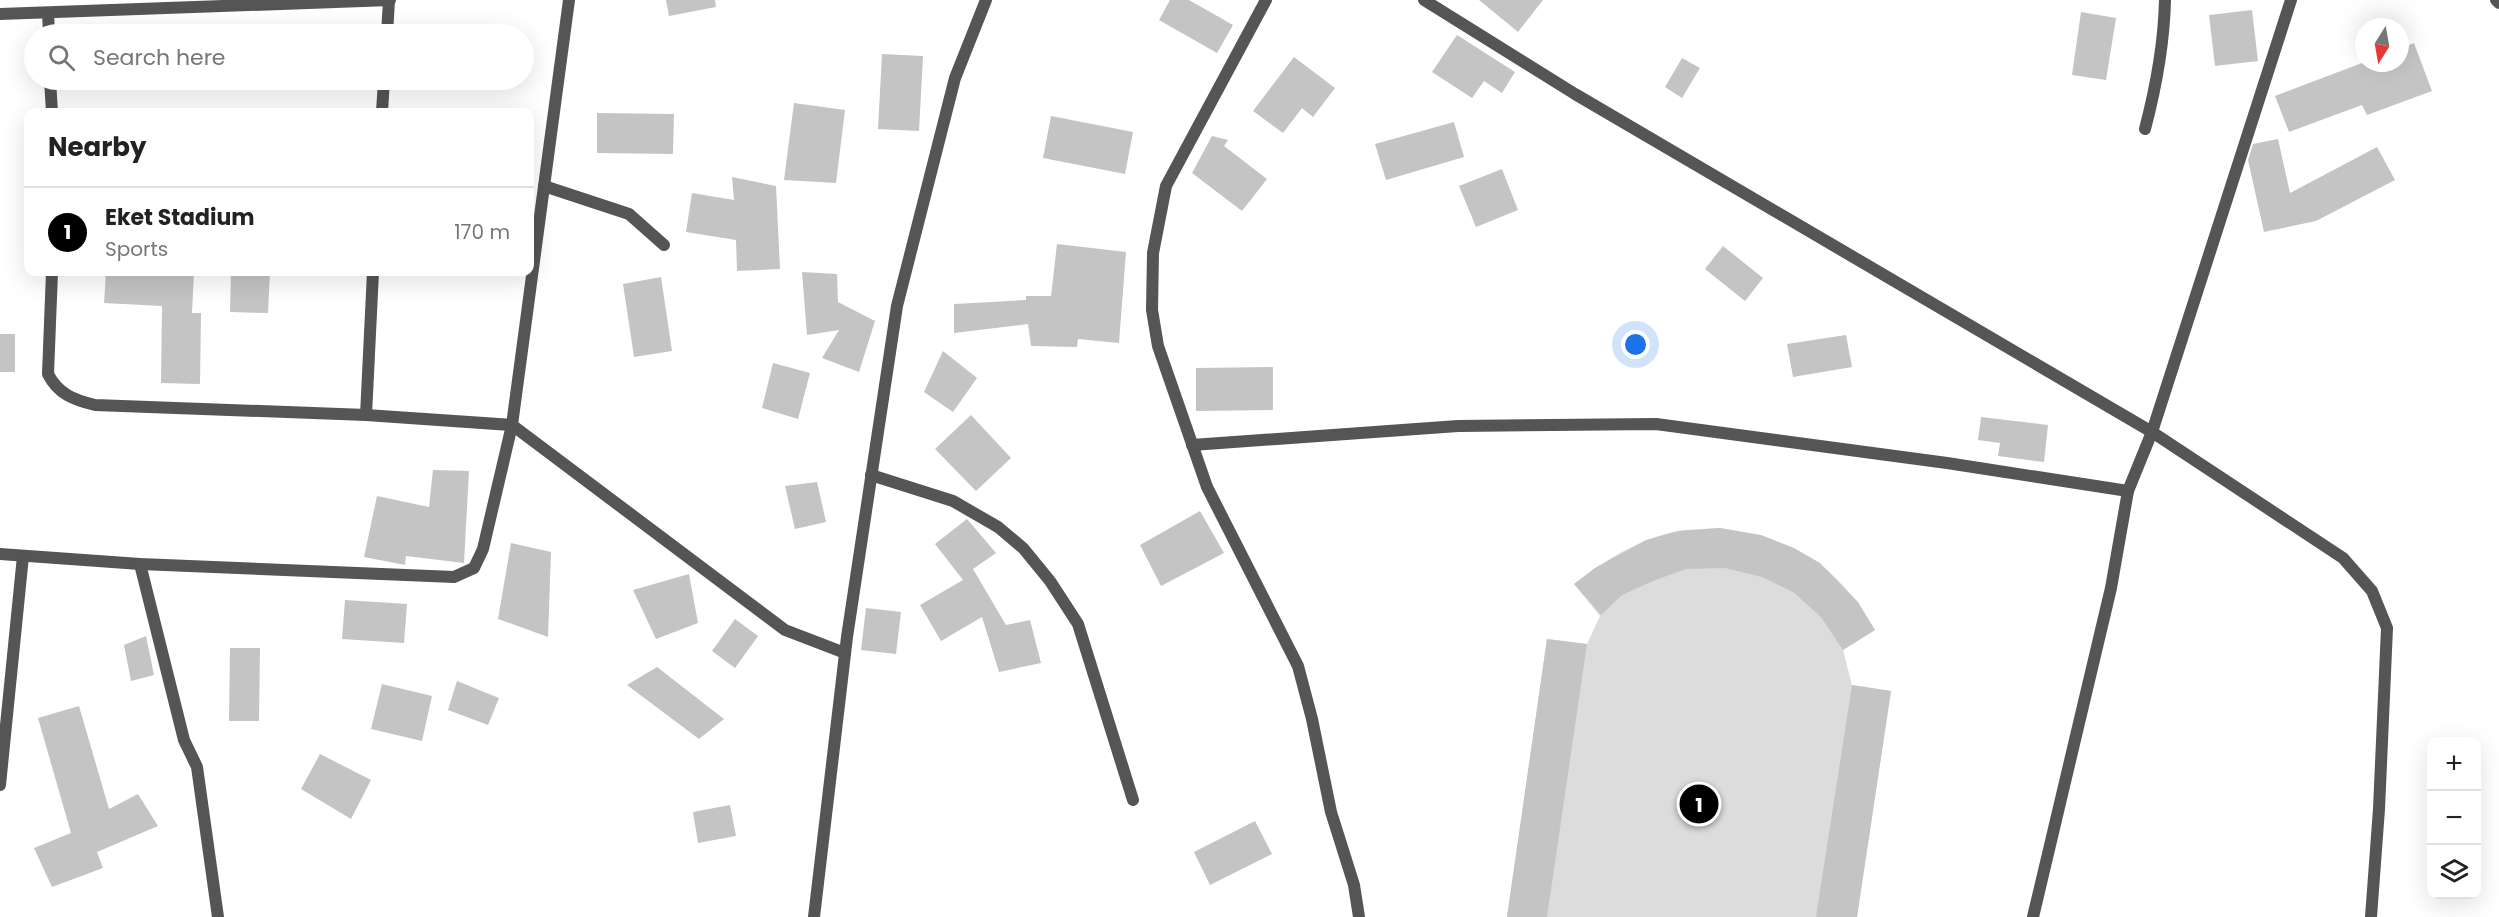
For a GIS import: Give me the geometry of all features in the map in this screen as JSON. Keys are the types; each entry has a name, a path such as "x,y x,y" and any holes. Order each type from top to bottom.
{"street":[{"path":"0,14 215,3 390,0 388,24"},
{"path":"534,261 569,0"},
{"path":"814,917 845,653 897,306 955,78 986,0"},
{"path":"1266,0 1166,186 1153,253 1152,310 1158,346 1207,487 1298,666 1312,719 1331,812 1354,885 1359,917"},
{"path":"1424,0 1585,100 2152,432 2343,558 2372,591 2386,628 2379,809 2371,917"},
{"path":"2145,129 2154,98 2165,0"},
{"path":"2033,917 2111,588 2128,491 2152,432 2291,0"},
{"path":"48,13 49,24"},
{"path":"51,90 52,108"},
{"path":"382,108 383,90"},
{"path":"544,186 629,214 664,245"},
{"path":"52,276 48,374 53,385 72,400 95,405 366,415 512,425 785,630 845,653"},
{"path":"366,415 373,276"},
{"path":"0,554 140,564 454,577 474,568 483,549 512,425 532,276"},
{"path":"1192,445 1458,426 1656,424 1947,463 2128,491"},
{"path":"871,475 953,501 998,527 1023,548 1050,581 1078,624 1133,800"},
{"path":"0,785 23,556"},
{"path":"140,564 184,740 196,767 218,917"}],"shaded area":[{"path":"1720,528 1772,540 1811,558 1844,587 1860,606 1875,630 1843,650 1852,685 1891,691 1857,917 1507,917 1547,639 1587,644 1600,616 1574,584 1610,559 1650,539 1678,531"}],"building":[{"path":"666,0 715,0 716,7 669,16"},
{"path":"1170,0 1189,0 1233,25 1217,53 1159,20"},
{"path":"1479,0 1543,0 1518,32"},
{"path":"2252,10 2258,61 2215,66 2209,15"},
{"path":"2081,12 2116,18 2106,80 2072,75"},
{"path":"1457,35 1515,72 1502,93 1484,81 1472,98 1432,72"},
{"path":"2414,43 2432,91 2367,115 2362,105 2289,132 2275,96 2355,66 2355,72 2409,72 2409,45"},
{"path":"882,54 923,56 919,131 878,129"},
{"path":"1294,57 1335,88 1313,117 1302,108 1283,133 1253,111"},
{"path":"1682,58 1700,68 1682,98 1665,87"},
{"path":"794,103 845,110 836,183 784,180"},
{"path":"597,113 674,114 673,154 597,153"},
{"path":"1051,116 1133,132 1125,174 1043,158"},
{"path":"1454,122 1464,157 1386,180 1375,144"},
{"path":"1212,136 1228,140 1224,146 1267,179 1242,211 1192,173"},
{"path":"2278,139 2290,193 2377,147 2395,180 2316,221 2264,232 2248,160 2253,144"},
{"path":"1502,169 1518,210 1476,227 1459,186"},
{"path":"732,177 776,186 780,269 737,271 736,240 686,232 692,193 734,200"},
{"path":"1057,244 1126,252 1119,343 1078,339 1077,347 1031,346 1028,324 954,333 954,304 1026,300 1026,296 1051,296"},
{"path":"1723,246 1763,278 1745,301 1705,269"},
{"path":"802,272 837,274 838,302 875,321 859,372 822,358 839,330 807,335"},
{"path":"106,276 194,276 192,313 201,313 200,384 161,383 162,306 104,303"},
{"path":"231,276 270,276 268,313 230,312"},
{"path":"661,277 672,351 634,357 623,284"},
{"path":"0,334 15,334 15,372 0,372"},
{"path":"1846,335 1852,367 1793,377 1787,344"},
{"path":"943,351 977,378 953,412 924,392"},
{"path":"773,363 810,373 798,419 762,408"},
{"path":"1273,367 1273,410 1196,411 1196,368"},
{"path":"971,415 1011,458 976,491 935,449"},
{"path":"1981,417 2048,425 2044,462 1998,456 2000,443 1978,440"},
{"path":"433,470 469,471 464,563 406,556 405,565 364,557 377,496 429,507"},
{"path":"817,482 826,522 795,529 785,486"},
{"path":"1200,511 1224,553 1161,586 1140,545"},
{"path":"967,519 996,553 973,569 1006,625 1030,620 1041,663 999,672 982,617 941,641 920,605 963,580 935,544"},
{"path":"1720,528 1761,535 1794,548 1820,563 1858,602 1875,630 1843,650 1821,617 1793,592 1762,577 1725,568 1686,569 1653,581 1622,595 1601,615 1574,584 1595,568 1646,540 1678,531"},
{"path":"511,543 551,552 548,637 498,619"},
{"path":"689,574 698,623 656,639 633,590"},
{"path":"345,600 407,604 404,643 342,639"},
{"path":"866,608 901,612 896,654 861,650"},
{"path":"735,619 758,636 735,668 712,651"},
{"path":"146,636 154,675 131,681 124,645"},
{"path":"1547,639 1587,644 1547,917 1507,917"},
{"path":"230,648 260,648 259,721 229,721"},
{"path":"657,667 724,719 699,739 627,685"},
{"path":"457,681 499,698 488,725 448,710"},
{"path":"382,684 432,696 422,741 371,729"},
{"path":"1852,685 1891,691 1857,917 1816,917"},
{"path":"79,706 109,809 138,794 158,826 97,852 103,868 52,887 34,848 71,833 38,718"},
{"path":"320,754 371,780 351,819 301,789"},
{"path":"730,805 736,836 698,843 693,812"},
{"path":"1255,821 1272,854 1210,885 1194,852"}],"place":[{"name":"Eket Stadium","path":"1699,804"}]}
